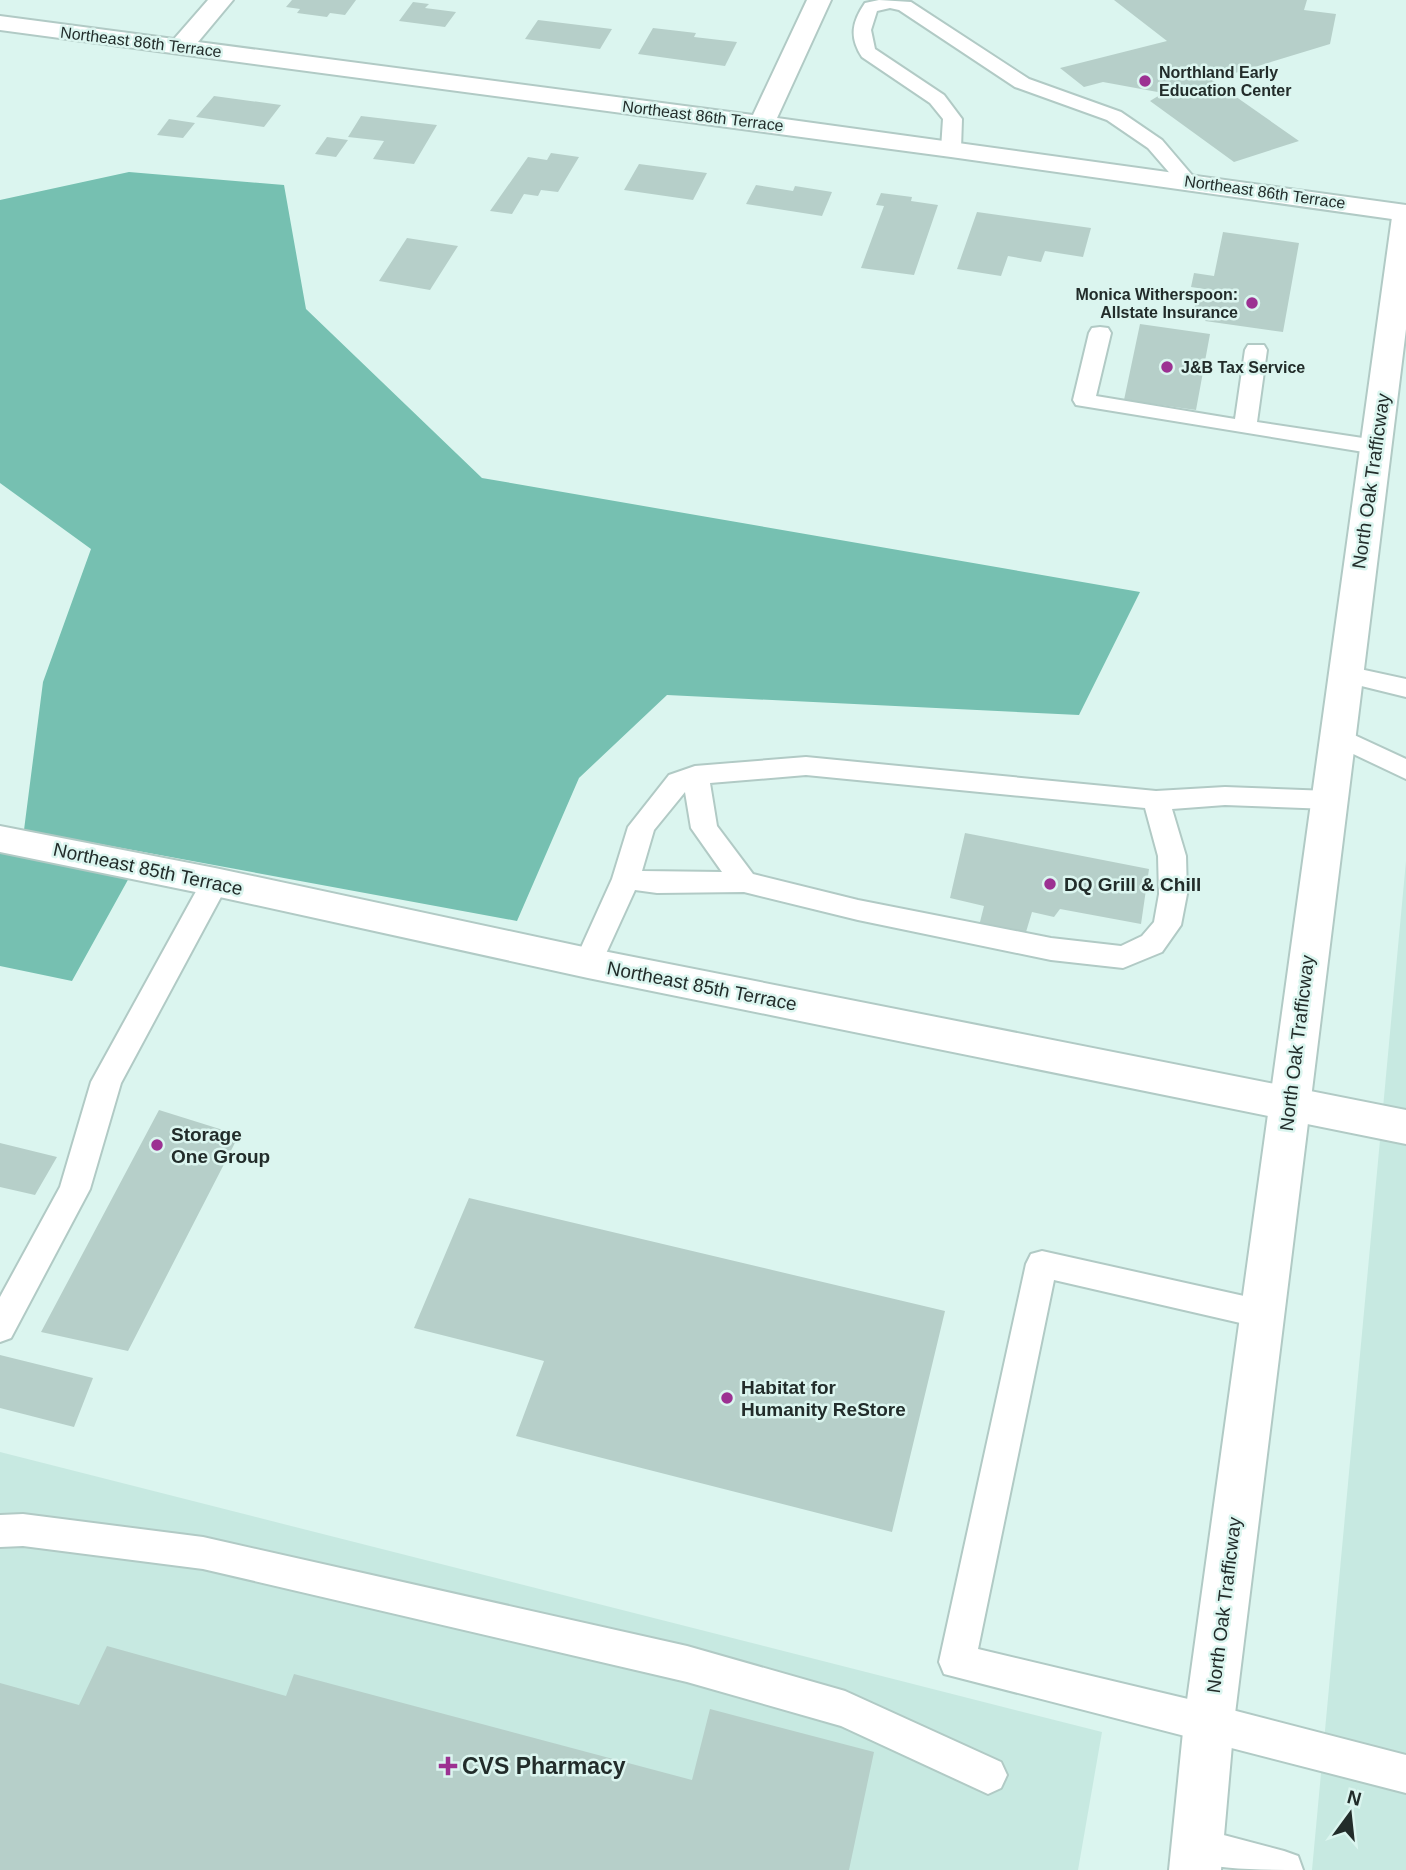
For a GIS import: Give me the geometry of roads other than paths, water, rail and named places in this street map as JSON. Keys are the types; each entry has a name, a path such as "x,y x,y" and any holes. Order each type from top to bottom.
{"street":[{"path":"180,47 221,0"},
{"path":"762,123 819,0"},
{"name":"Northeast 86th Terrace","path":"0,23 1187,181 1406,215"},
{"name":"North Oak Trafficway","path":"1196,1859 1209,1722 1406,215"},
{"name":"Northeast 85th Terrace","path":"0,839 215,882 588,964 1406,1127"}],"lane":[{"path":"951,149 953,119 937,99 868,53 862,44 862,20 871,7 890,3 905,6 1022,83 1114,116 1155,144 1187,181"},
{"path":"1100,333 1084,400 1156,414 1245,425 1376,447"},
{"path":"1245,425 1256,350"},
{"path":"1346,674 1406,688"},
{"path":"1338,736 1406,770"},
{"path":"588,964 626,879 640,827 678,782 695,775 806,766 1156,800 1225,796 1329,800"},
{"path":"695,775 704,828 744,882"},
{"path":"626,879 657,883 744,882 858,910 1051,949 1123,957 1152,944 1167,925 1173,894 1172,856 1156,800"},
{"path":"0,1328 75,1189 106,1082 215,882"},
{"path":"1262,1314 1042,1264 957,1662 1209,1722 1406,1774"},
{"path":"0,1531 23,1530 203,1553 687,1664 845,1709 988,1775"},
{"path":"1196,1859 1284,1870"}],"place":[{"name":"Northland Early Education Center","path":"1145,81"},
{"name":"Monica Witherspoon: Allstate Insurance","path":"1252,303"},
{"name":"J&B Tax Service","path":"1167,367"},
{"name":"DQ Grill & Chill","path":"1050,884"},
{"name":"Storage One Group","path":"157,1145"},
{"name":"Habitat for Humanity ReStore","path":"727,1398"},
{"name":"CVS Pharmacy","path":"448,1766"}]}
